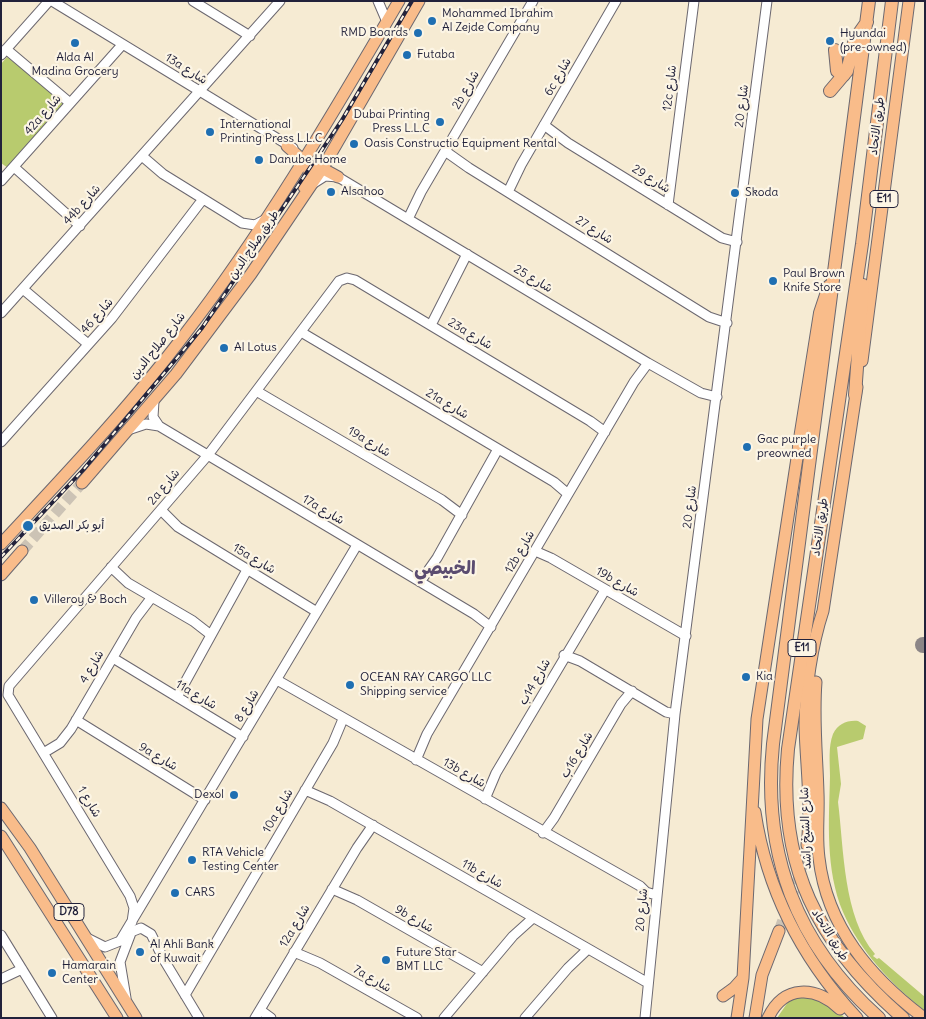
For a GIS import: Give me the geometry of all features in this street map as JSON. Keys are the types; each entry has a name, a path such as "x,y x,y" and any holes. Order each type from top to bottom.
{"highway":[{"name":"طريق الاتحاد","path":"870,1 835,278 772,744 770,775 771,814 779,861 789,891 805,926 830,966 844,984 879,1018"},
{"name":"طريق الاتحاد","path":"892,1 862,244 788,749 785,790 793,851 798,871 813,910 846,962 874,992 903,1018"},
{"path":"830,90 849,67 855,39 867,22"},
{"path":"835,50 836,69 838,73 844,74"},
{"path":"855,395 864,272 862,244"},
{"path":"799,445 822,304 835,278"}],"main road":[{"name":"طريق صلاح الدين","path":"82,483 154,401 210,331 314,183 419,1"},
{"name":"طريق الاتحاد","path":"806,845 810,802 806,710 817,634 826,594 855,395 864,350 909,1"},
{"path":"268,248 272,234 309,180 308,154 397,4"},
{"path":"352,117 356,98 401,19 401,12 397,4"},
{"path":"326,107 329,119"},
{"path":"287,146 308,154 322,169 338,177"},
{"name":"شارع صلاح الدين","path":"1,544 140,390 197,319 249,245 308,154"},
{"path":"737,1018 742,978 757,719 799,445"},
{"path":"1,575 22,551"},
{"name":"شارع الشيخ راشد","path":"823,611 824,630 814,710 818,780 818,856 826,898 834,918 857,954 887,986 924,1018"},
{"path":"752,790 769,874 788,922 814,967 857,1018"},
{"name":"D78","path":"1,808 30,848 136,1018"},
{"name":"D78","path":"1,836 117,1018"},
{"path":"755,1018 762,975 779,931"},
{"path":"723,996 734,988 742,978"},
{"path":"768,1018 777,1004 785,998 804,992 823,995 849,1018"}],"street":[{"path":"32,19 44,1"},
{"path":"51,1 32,19 4,52 70,103"},
{"name":"13a شارع","path":"51,1 287,146"},
{"path":"193,1 250,36"},
{"name":"44b شارع","path":"1,314 280,1"},
{"path":"378,1 386,22"},
{"path":"382,1 397,4"},
{"name":"2b شارع","path":"406,218 533,1"},
{"name":"6c شارع","path":"506,191 616,1"},
{"name":"12c شارع","path":"664,202 671,178 694,1"},
{"name":"شارع 20","path":"645,1018 656,891 676,711 767,1"},
{"name":"42a شارع","path":"1,181 121,44"},
{"name":"شارع 29","path":"543,128 720,237 737,240"},
{"path":"331,153 332,169 338,177"},
{"name":"شارع 27","path":"444,153 711,319 727,320"},
{"path":"140,159 242,223 248,233 249,245"},
{"path":"14,167 80,226"},
{"path":"314,183 325,176 338,177"},
{"name":"شارع 25","path":"338,177 701,393 717,396"},
{"name":"شارع 46","path":"1,442 123,304 203,198"},
{"path":"242,223 255,224 266,219"},
{"path":"428,324 469,255"},
{"name":"23a شارع","path":"336,284 343,279 351,278 606,430"},
{"name":"2a شارع","path":"11,699 8,690 10,681 208,455 336,284"},
{"path":"23,290 88,344"},
{"name":"21a شارع","path":"303,330 326,346 570,491"},
{"name":"12b شارع","path":"413,758 634,382 636,373 646,361"},
{"name":"19a شارع","path":"259,389 283,406 464,512"},
{"path":"128,431 140,425 158,426 152,412 154,401"},
{"name":"17a شارع","path":"158,426 492,624"},
{"path":"423,583 500,450"},
{"name":"15a شارع","path":"159,512 178,527 249,572 317,612"},
{"name":"شارع 8","path":"83,935 100,946 111,947 120,942 358,544"},
{"name":"19b شارع","path":"536,549 671,627 686,632"},
{"path":"109,570 212,632"},
{"path":"174,696 249,572"},
{"name":"شارع 14ب","path":"482,798 603,589"},
{"name":"شارع 4","path":"47,756 60,743 73,725 149,595"},
{"path":"566,653 661,707 676,711"},
{"name":"11a شارع","path":"111,660 243,737"},
{"name":"13b شارع","path":"277,680 545,834 640,886 646,892 656,891"},
{"name":"شارع 16ب","path":"545,834 630,690"},
{"name":"شارع 1","path":"11,699 47,756 132,901 134,915 132,922"},
{"name":"10a شارع","path":"185,995 346,720"},
{"name":"9a شارع","path":"73,725 97,734 205,800"},
{"name":"11b شارع","path":"307,787 585,948 621,968 648,979"},
{"name":"12a شارع","path":"258,1015 370,824"},
{"name":"شارع 8","path":"128,1006 120,962 131,932 158,880"},
{"name":"9b شارع","path":"333,887 458,959 480,975"},
{"path":"444,1018 530,916"},
{"path":"131,932 141,928 151,934 199,1018"},
{"path":"1,935 52,1018"},
{"path":"525,1018 585,948"},
{"name":"7a شارع","path":"296,949 414,1017"},
{"path":"1,979 22,969"},
{"path":"258,1015 271,1018"}],"green space":[{"path":"7,57 65,101 8,168 1,163 1,64"},
{"path":"850,721 858,721 866,726 863,739 837,747 841,784 838,802 844,861 851,902 864,939 875,954 873,956 877,959 879,958 925,997 925,1011 889,978 867,953 843,912 833,879 829,845 830,744 833,734 840,725"},
{"path":"798,996 828,1001 845,1018 777,1018 788,1002"}],"tunnel":[{"path":"22,551 82,483"},
{"path":"779,931 800,874 807,845"}],"railway":[{"path":"1,557 83,470 202,328 342,120 412,1"}],"place":[{"name":"Mohammed Ibrahim Al Zejde Company","path":"432,21"},
{"name":"RMD Boards","path":"418,33"},
{"name":"Hyundai (pre-owned)","path":"830,41"},
{"name":"Alda Al Madina Grocery","path":"75,43"},
{"name":"Futaba","path":"407,55"},
{"name":"Dubai Printing Press L.L.C","path":"440,122"},
{"name":"International Printing Press L.L.C","path":"210,132"},
{"name":"Oasis Constructio Equipment Rental","path":"354,144"},
{"name":"Danube Home","path":"259,160"},
{"name":"Alsahoo","path":"331,192"},
{"name":"Skoda","path":"735,193"},
{"name":"Paul Brown Knife Store","path":"773,281"},
{"name":"Al Lotus","path":"224,348"},
{"name":"Gac purple preowned","path":"747,447"},
{"name":"أبو بكر الصديق","path":"28,526"},
{"name":"Villeroy & Boch","path":"34,600"},
{"name":"Kia","path":"746,677"},
{"name":"OCEAN RAY CARGO LLC Shipping service","path":"350,685"},
{"name":"Dexol","path":"234,795"},
{"name":"RTA Vehicle Testing Center","path":"192,860"},
{"name":"CARS","path":"175,893"},
{"name":"Al Ahli Bank of Kuwait","path":"140,952"},
{"name":"Future Star BMT LLC","path":"386,960"},
{"name":"Hamarain Center","path":"52,973"}],"district":[{"name":"الخبيصي","path":"445,569"}]}
